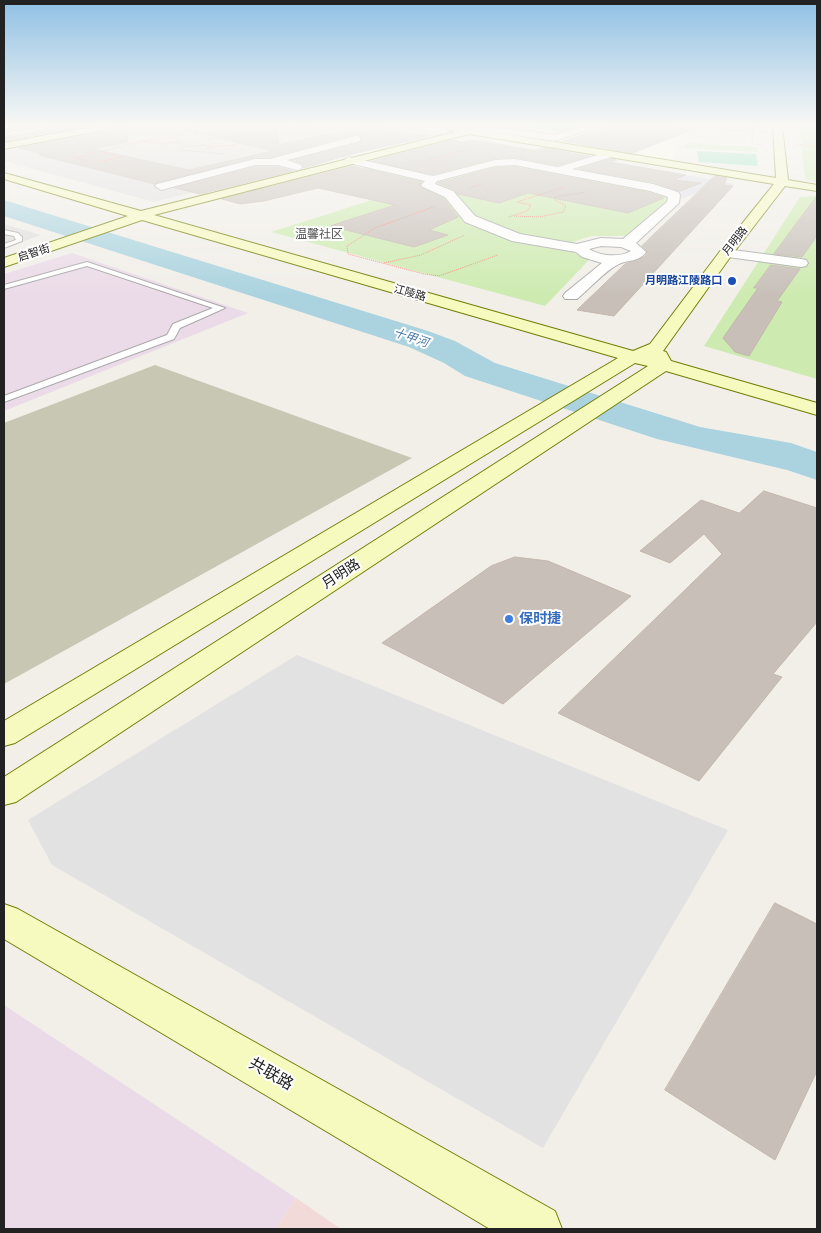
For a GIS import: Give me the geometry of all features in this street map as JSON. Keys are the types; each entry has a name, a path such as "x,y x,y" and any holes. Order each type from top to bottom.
{"street":[{"name":"江陵路","path":"26,183 632,357"},
{"name":"江陵路","path":"60,183 660,357 817,408"},
{"path":"160,186 174,183"},
{"path":"140,216 263,183"},
{"path":"428,183 426,184 449,194 458,202 470,219 517,238 581,249 590,256 615,259 632,257 639,252 633,246 626,244 594,243 581,249"},
{"path":"624,183 653,188 674,195 672,203 626,244"},
{"name":"月明路","path":"4,794 622,391 660,357 726,253 782,183"},
{"path":"785,183 817,188"},
{"name":"启智街","path":"4,263 140,216"},
{"path":"726,253 805,268 817,260"},
{"path":"571,296 615,259"},
{"path":"4,735 632,357 660,357"},
{"name":"江陵路","path":"660,357 798,388"},
{"name":"共联路","path":"4,920 537,1229"}],"lane":[{"path":"4,232 16,234 19,237 19,241 4,246"},
{"path":"4,287 88,264 221,308 176,326 171,337 4,399"}],"path":[{"path":"511,216 549,217 563,212 566,206 555,200 555,197 590,191"},
{"path":"458,202 415,213 375,228 347,246 348,254 424,274 440,276 498,255"},
{"path":"383,263 421,255 466,234 490,227"}],"shaded area":[{"path":"83,183 233,183 154,202"},
{"path":"667,183 735,184 733,186 710,184 699,192 673,202 674,195 653,188"},
{"path":"4,224 41,235 4,249"},
{"path":"72,253 248,313 4,411 4,274"},
{"path":"155,365 412,458 4,684 4,423"},
{"path":"297,655 728,830 543,1148 52,865 28,820"},
{"path":"4,1005 296,1198 276,1229 4,1229"},
{"path":"296,1198 341,1229 276,1229"}],"green space":[{"path":"308,183 667,183 654,188 674,195 636,236 591,236 570,243 568,250 589,260 545,306 271,232 375,199"},
{"path":"817,196 817,379 704,346 800,197"}],"water":[{"name":"十甲河","path":"4,200 428,331 455,341 495,363 700,427 791,443 817,452 817,480 787,470 657,439 465,376 444,363 409,347 4,216"}],"building":[{"path":"196,183 246,183 200,194 175,188"},
{"path":"287,183 421,183 419,185 422,188 444,199 458,217 429,230 448,235 414,247 330,226 395,205 318,188 264,201 240,204 222,199"},
{"path":"438,183 596,183 650,193 664,198 628,213 528,193 499,203 458,194 454,189"},
{"path":"656,183 701,183 680,191"},
{"path":"708,183 725,183 724,185 733,186 614,316 577,310 625,264 644,257 648,252 642,246"},
{"path":"817,196 817,236 802,257 774,254"},
{"path":"771,265 800,269 777,301 782,302 749,356 735,352 723,338 758,288 754,288"},
{"path":"764,491 817,508 817,622 773,674 782,677 699,781 558,713 722,554 704,534 670,563 640,551 701,500 739,513"},
{"name":"保时捷","path":"515,557 548,561 631,596 503,704 382,643 491,566"},
{"path":"775,903 817,924 817,1071 775,1160 665,1090"}],"place":[{"name":"月明路江陵路口","path":"732,281"},
{"name":"保时捷","path":"509,619"}],"district":[{"name":"温馨社区","path":"319,234"}]}
